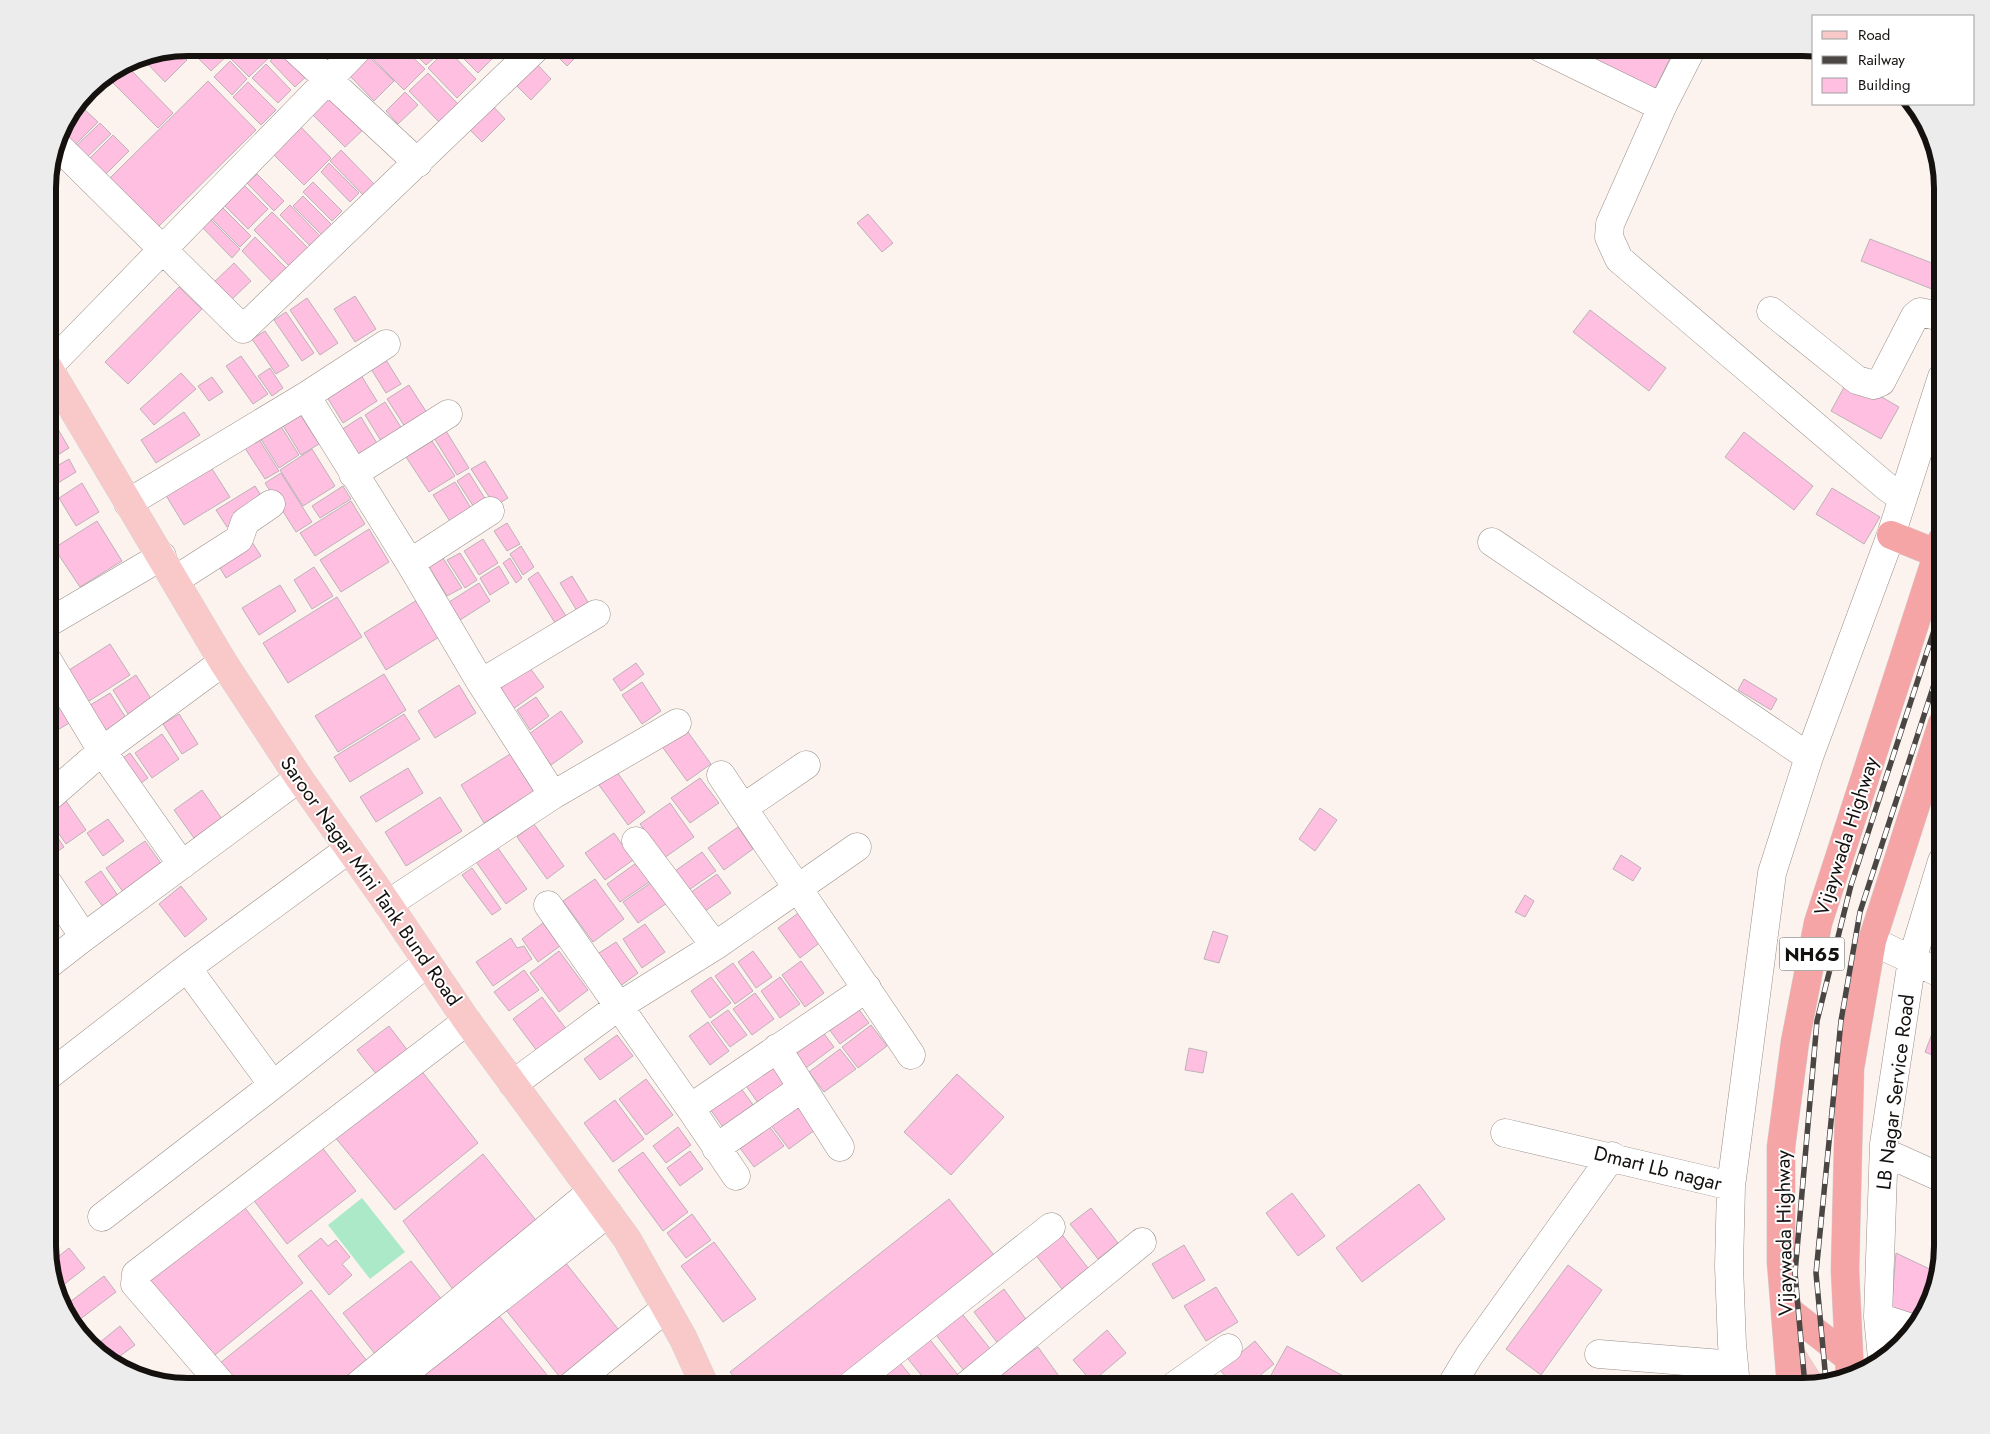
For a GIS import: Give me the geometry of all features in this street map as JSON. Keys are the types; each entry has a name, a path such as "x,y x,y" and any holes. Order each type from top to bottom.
{"highway":[{"path":"1891,535 1934,546"},
{"name":"Vijaywada Highway","path":"1790,1378 1781,1262 1781,1147 1795,1042 1818,923 1934,565"},
{"name":"NH65","path":"1850,1366 1844,1270 1850,1068 1872,941 1934,749"},
{"path":"1785,1308 1850,1366"}],"main road":[{"name":"Saroor Nagar Mini Tank Bund Road","path":"57,382 224,662 299,778 388,904 467,1022 626,1239 683,1338 701,1378"},
{"name":"Vijaywada Highway","path":"1788,1350 1805,1378"}],"street":[{"path":"303,56 418,163"},
{"path":"57,358 352,56"},
{"path":"62,150 164,248 243,329 528,56"},
{"path":"1557,56 1662,107"},
{"path":"1688,56 1662,107 1610,224 1609,237 1618,259 1888,488 1903,498"},
{"path":"1771,311 1857,380 1874,385 1881,382 1915,316 1920,312 1934,315"},
{"path":"128,502 306,396 386,344"},
{"path":"306,396 410,563 481,683 553,795"},
{"path":"1731,1186 1772,873 1809,757 1891,535 1934,403"},
{"path":"353,474 448,414"},
{"path":"176,580 239,539 245,522 270,504"},
{"path":"410,563 490,511"},
{"path":"1492,542 1809,757"},
{"path":"57,618 162,556"},
{"path":"481,683 596,614"},
{"path":"57,790 102,751 224,662"},
{"path":"57,676 102,751 182,865"},
{"path":"388,904 553,795 677,723"},
{"path":"743,808 806,765"},
{"path":"721,775 796,889 867,988 911,1055"},
{"path":"57,958 299,778"},
{"path":"636,841 715,946"},
{"path":"513,1084 619,1006 715,946 857,847"},
{"path":"57,1069 187,968 349,849"},
{"name":"LB Nagar Service Road","path":"1881,1351 1878,1317 1884,1152 1912,960 1934,887"},
{"path":"57,896 84,936"},
{"path":"548,905 736,1176"},
{"path":"1872,941 1934,970"},
{"path":"102,1217 274,1085 427,962"},
{"path":"187,968 274,1085"},
{"path":"690,1108 867,988"},
{"path":"216,1378 135,1284 136,1274 467,1022"},
{"path":"777,1048 840,1147"},
{"path":"716,1148 802,1088"},
{"name":"Dmart Lb nagar","path":"1505,1133 1612,1156 1731,1186 1729,1266 1735,1376"},
{"path":"1884,1152 1934,1174"},
{"path":"1456,1378 1469,1356 1612,1156"},
{"path":"367,1378 591,1192"},
{"path":"398,1378 608,1213"},
{"path":"860,1378 1051,1227"},
{"path":"976,1378 1142,1242"},
{"path":"581,1378 666,1308"},
{"path":"1878,1317 1906,1326"},
{"path":"1185,1378 1228,1348"},
{"path":"1599,1354 1735,1376"}],"green space":[{"path":"362,1198 405,1252 370,1279 328,1225"}],"building":[{"path":"183,56 187,60 165,82 147,63 171,57"},
{"path":"196,56 227,56 211,71"},
{"path":"232,56 271,56 249,77 230,58"},
{"path":"275,56 293,56 312,71 295,87 270,61"},
{"path":"368,56 394,81 374,101 349,75"},
{"path":"370,56 411,56 425,69 404,90"},
{"path":"417,56 436,56 426,65"},
{"path":"440,56 454,56 476,79 457,98 428,68"},
{"path":"461,56 495,56 478,73"},
{"path":"557,56 577,56 567,66"},
{"path":"1580,56 1671,56 1654,91"},
{"path":"230,61 247,79 232,95 214,77"},
{"path":"534,61 551,79 531,100 513,82"},
{"path":"266,64 291,90 278,103 252,78"},
{"path":"131,70 173,113 158,128 112,82"},
{"path":"428,73 458,104 439,122 409,91"},
{"path":"208,81 256,130 158,227 110,178"},
{"path":"248,82 276,110 261,125 233,97"},
{"path":"405,92 418,105 398,124 386,111"},
{"path":"332,93 366,127 345,147 311,113"},
{"path":"490,103 505,119 482,142 466,126"},
{"path":"84,109 98,122 74,146 66,138"},
{"path":"100,123 111,134 83,161 72,150"},
{"path":"299,125 331,158 304,185 271,152"},
{"path":"113,135 129,151 104,176 88,160"},
{"path":"341,150 377,187 366,198 330,161"},
{"path":"329,163 359,193 350,202 321,172"},
{"path":"257,174 284,201 274,211 247,183"},
{"path":"241,182 268,209 248,229 221,202"},
{"path":"313,182 342,211 332,221 303,192"},
{"path":"303,196 337,230 327,240 293,206"},
{"path":"220,205 251,236 240,247 209,216"},
{"path":"290,205 324,240 314,250 280,215"},
{"path":"272,212 312,252 293,270 254,230"},
{"path":"868,214 893,243 882,252 857,223"},
{"path":"207,216 240,249 232,258 199,224"},
{"path":"255,237 289,271 275,285 242,251"},
{"path":"1870,239 1934,264 1934,290 1861,261"},
{"path":"234,263 251,281 227,304 210,286"},
{"path":"179,287 202,309 128,384 105,362"},
{"path":"355,296 376,329 355,342 334,309"},
{"path":"307,298 338,343 320,355 290,310"},
{"path":"1590,310 1666,368 1649,391 1573,332"},
{"path":"286,312 314,353 302,361 274,320"},
{"path":"265,331 289,366 276,374 252,339"},
{"path":"381,352 401,384 386,393 366,361"},
{"path":"241,356 268,394 253,404 226,366"},
{"path":"270,368 283,388 272,396 258,376"},
{"path":"359,372 377,401 343,423 325,394"},
{"path":"181,373 196,389 154,425 140,409"},
{"path":"212,377 223,392 209,401 198,386"},
{"path":"1849,378 1899,407 1881,439 1831,411"},
{"path":"409,385 429,416 407,430 387,399"},
{"path":"385,402 404,432 383,444 365,415"},
{"path":"296,408 319,444 301,455 279,419"},
{"path":"184,412 200,435 156,463 141,440"},
{"path":"361,417 378,445 358,457 341,430"},
{"path":"277,420 299,455 279,468 257,433"},
{"path":"57,428 69,448 57,455"},
{"path":"446,431 469,468 457,475 434,438"},
{"path":"1744,432 1813,486 1794,510 1725,457"},
{"path":"255,433 279,471 265,479 241,442"},
{"path":"432,441 455,476 429,492 406,457"},
{"path":"312,449 335,486 303,506 280,470"},
{"path":"69,459 76,472 57,484 57,466"},
{"path":"207,461 230,497 184,525 162,489"},
{"path":"485,461 508,498 495,506 471,469"},
{"path":"281,473 312,522 296,532 265,483"},
{"path":"469,473 491,508 479,515 457,481"},
{"path":"455,482 476,516 455,529 433,495"},
{"path":"82,483 99,512 76,526 59,498"},
{"path":"255,486 266,503 227,527 216,510"},
{"path":"343,486 351,499 320,518 312,506"},
{"path":"1832,488 1880,517 1864,544 1816,514"},
{"path":"351,501 365,524 315,556 300,533"},
{"path":"97,521 122,561 80,587 57,552 57,546"},
{"path":"507,523 520,544 507,551 494,531"},
{"path":"369,529 389,562 341,592 320,560"},
{"path":"483,539 498,563 479,575 464,551"},
{"path":"252,542 261,556 226,578 217,563"},
{"path":"521,546 534,567 523,575 510,554"},
{"path":"460,553 477,580 465,588 447,560"},
{"path":"443,558 462,588 447,596 429,567"},
{"path":"510,558 522,578 516,583 503,563"},
{"path":"499,566 509,583 490,595 480,578"},
{"path":"314,567 333,596 312,609 294,580"},
{"path":"538,572 566,616 555,623 528,579"},
{"path":"572,576 591,607 579,614 560,583"},
{"path":"479,583 490,601 460,620 449,602"},
{"path":"280,585 296,611 259,635 242,608"},
{"path":"337,597 362,637 288,683 263,643"},
{"path":"417,600 439,637 386,670 364,633"},
{"path":"110,644 130,675 86,703 66,672"},
{"path":"636,663 644,674 621,691 613,679"},
{"path":"530,668 544,687 513,709 499,689"},
{"path":"384,674 406,710 338,752 315,716"},
{"path":"136,675 153,702 130,717 113,690"},
{"path":"1744,679 1777,699 1771,710 1738,690"},
{"path":"642,682 661,711 642,724 622,695"},
{"path":"459,685 476,713 435,738 418,711"},
{"path":"110,693 128,721 105,736 87,707"},
{"path":"536,697 549,716 530,730 517,710"},
{"path":"57,698 74,720 57,730"},
{"path":"561,711 583,742 551,765 529,734"},
{"path":"179,714 198,744 182,754 163,724"},
{"path":"404,714 420,739 350,782 334,757"},
{"path":"685,728 711,764 687,781 661,745"},
{"path":"162,734 179,759 152,778 135,753"},
{"path":"130,753 148,778 134,788 116,763"},
{"path":"510,754 534,792 484,823 461,785"},
{"path":"408,768 423,793 376,822 360,797"},
{"path":"617,772 645,812 628,825 599,785"},
{"path":"700,778 719,803 690,823 671,798"},
{"path":"202,790 222,819 194,838 174,810"},
{"path":"440,797 462,831 406,866 385,832"},
{"path":"66,801 86,830 66,844 57,831 57,807"},
{"path":"670,803 694,837 664,858 640,824"},
{"path":"1320,808 1337,820 1315,851 1299,839"},
{"path":"108,819 124,841 103,856 87,833"},
{"path":"534,824 564,866 547,879 517,837"},
{"path":"738,827 753,849 724,870 708,848"},
{"path":"614,833 633,860 605,880 585,853"},
{"path":"57,836 64,847 57,852"},
{"path":"145,841 165,869 126,896 106,868"},
{"path":"495,844 527,889 506,904 474,859"},
{"path":"702,852 716,871 689,890 675,871"},
{"path":"1621,855 1641,868 1633,881 1613,869"},
{"path":"639,861 652,880 620,902 607,884"},
{"path":"472,868 501,909 492,915 462,875"},
{"path":"101,871 121,900 106,911 85,882"},
{"path":"717,874 731,893 701,914 687,895"},
{"path":"595,879 624,919 593,942 563,901"},
{"path":"652,882 667,903 638,923 623,902"},
{"path":"181,886 207,919 185,937 159,904"},
{"path":"1525,895 1534,901 1525,917 1515,912"},
{"path":"801,911 822,941 800,958 778,928"},
{"path":"543,923 560,946 538,962 522,939"},
{"path":"645,924 665,952 642,968 623,939"},
{"path":"1213,931 1228,936 1219,963 1204,959"},
{"path":"511,938 517,948 524,946 532,959 493,986 476,962"},
{"path":"616,942 638,973 619,987 596,955"},
{"path":"559,951 588,990 559,1012 530,973"},
{"path":"753,951 772,977 756,988 738,962"},
{"path":"801,961 824,993 805,1007 782,975"},
{"path":"733,963 753,991 735,1004 715,976"},
{"path":"524,970 539,990 509,1011 494,992"},
{"path":"711,977 731,1003 710,1018 691,991"},
{"path":"780,977 800,1004 780,1018 761,991"},
{"path":"755,993 774,1019 752,1035 733,1009"},
{"path":"542,997 567,1030 537,1051 513,1019"},
{"path":"854,1003 869,1023 840,1044 826,1025"},
{"path":"728,1010 747,1035 730,1047 711,1022"},
{"path":"708,1022 729,1051 710,1065 689,1036"},
{"path":"871,1025 887,1046 858,1068 842,1047"},
{"path":"389,1026 408,1051 377,1075 357,1050"},
{"path":"819,1027 834,1047 803,1070 788,1050"},
{"path":"1934,1029 1934,1056 1925,1052"},
{"path":"617,1035 633,1056 600,1080 584,1059"},
{"path":"1189,1048 1207,1052 1203,1073 1185,1070"},
{"path":"840,1049 856,1069 824,1092 809,1072"},
{"path":"770,1060 786,1082 758,1103 742,1080"},
{"path":"420,1069 478,1143 395,1210 334,1136"},
{"path":"957,1074 1004,1117 951,1175 904,1132"},
{"path":"646,1079 673,1115 646,1135 619,1099"},
{"path":"735,1080 756,1109 725,1130 705,1102"},
{"path":"615,1100 644,1139 613,1162 584,1123"},
{"path":"797,1105 815,1130 789,1149 770,1124"},
{"path":"766,1122 784,1146 754,1167 737,1144"},
{"path":"678,1127 691,1145 666,1163 653,1146"},
{"path":"321,1146 356,1191 287,1244 252,1198"},
{"path":"690,1151 703,1169 680,1186 667,1168"},
{"path":"643,1152 688,1212 663,1231 618,1170"},
{"path":"483,1154 539,1224 454,1291 403,1221"},
{"path":"1419,1184 1445,1219 1362,1282 1336,1248"},
{"path":"1292,1193 1325,1236 1298,1256 1266,1213"},
{"path":"949,1199 998,1260 847,1378 735,1378 730,1372"},
{"path":"242,1204 303,1283 210,1359 147,1281"},
{"path":"1091,1208 1118,1243 1098,1259 1070,1224"},
{"path":"692,1214 711,1240 686,1258 667,1233"},
{"path":"1060,1232 1088,1268 1062,1289 1034,1253"},
{"path":"321,1238 328,1246 336,1240 350,1257 342,1264 352,1275 329,1295 298,1256"},
{"path":"714,1242 756,1299 723,1322 681,1266"},
{"path":"1184,1245 1205,1280 1173,1299 1152,1264"},
{"path":"69,1248 85,1268 62,1286 57,1257"},
{"path":"1896,1253 1931,1270 1927,1288 1911,1319 1891,1314"},
{"path":"561,1257 622,1334 567,1378 561,1378 501,1304"},
{"path":"411,1261 443,1301 375,1354 343,1313"},
{"path":"1568,1265 1602,1290 1541,1375 1506,1349"},
{"path":"104,1276 116,1292 79,1320 69,1302"},
{"path":"1216,1287 1238,1322 1206,1341 1184,1306"},
{"path":"1004,1289 1028,1322 999,1345 974,1312"},
{"path":"311,1290 367,1361 345,1378 232,1378 220,1363"},
{"path":"492,1307 550,1378 403,1378"},
{"path":"959,1310 992,1351 965,1372 933,1331"},
{"path":"120,1326 135,1345 118,1357 99,1343"},
{"path":"1107,1330 1126,1353 1097,1378 1089,1378 1073,1360"},
{"path":"927,1336 958,1375 954,1378 924,1378 904,1354"},
{"path":"1255,1341 1274,1364 1257,1378 1227,1378 1220,1370"},
{"path":"1287,1346 1347,1378 1269,1378"},
{"path":"1038,1347 1060,1378 1000,1378 998,1375"},
{"path":"897,1359 912,1378 873,1378"}],"railway":[{"path":"1804,1378 1795,1273 1817,1021 1851,885 1934,631"},
{"path":"1825,1375 1816,1273 1841,1021 1860,912 1934,685"}]}
